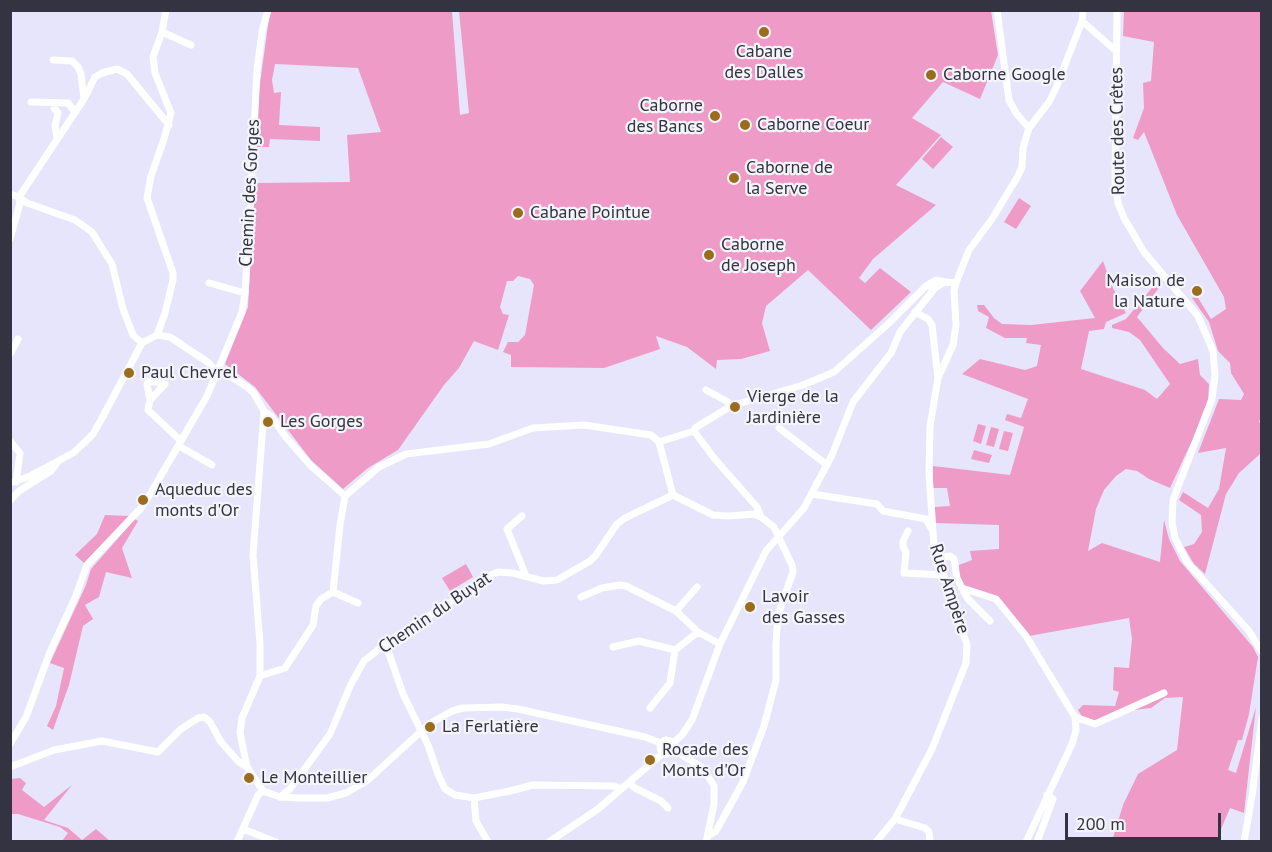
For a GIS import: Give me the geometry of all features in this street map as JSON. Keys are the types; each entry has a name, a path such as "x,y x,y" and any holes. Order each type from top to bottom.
{"street":[{"path":"157,335 171,292 173,273 147,198 148,187 171,113 153,65 153,57 162,32 166,10"},
{"name":"Chemin des Gorges","path":"10,744 26,717 50,652 75,598 87,565 141,508 207,396 242,312 245,293 257,70 262,32 268,10"},
{"path":"996,10 1009,100 1016,113 1029,128"},
{"path":"659,442 694,431 731,406 803,385 834,372 888,324 926,286 936,280 956,283 969,250 992,219 1018,176 1022,167 1023,148 1029,128 1049,102 1056,88 1083,21 1083,10"},
{"name":"Route des Crêtes","path":"1117,10 1115,182 1118,203 1144,252 1198,316 1213,351 1215,375 1212,399 1173,500 1172,523 1175,538 1187,562 1249,631 1262,652"},
{"path":"1083,21 1116,51"},
{"path":"162,32 191,45"},
{"path":"53,60 72,61 78,67 84,99"},
{"path":"10,238 20,203 19,197 84,99 95,77 102,72 117,69 127,74 140,93 169,125"},
{"path":"31,102 68,103 75,112"},
{"path":"54,108 58,113 55,126 57,138"},
{"path":"10,195 75,220 92,232 112,264 123,309 133,335 142,343"},
{"path":"549,842 598,809 663,753 668,754 682,735 692,720 720,644 766,551 797,517 812,494 827,465 853,402 891,353 900,332 915,312 934,288 945,282"},
{"path":"208,283 245,293"},
{"name":"Rue Ampère","path":"876,842 895,819 932,749 966,663 967,645 934,546 929,473 930,426 938,378 953,345 956,325 954,290 956,283"},
{"path":"926,286 934,288"},
{"path":"915,312 928,319 932,325 938,378"},
{"path":"13,482 73,453 93,434 142,343 157,335 170,337 209,363 217,372 226,374 253,392 264,411 271,416 311,466 345,496"},
{"path":"10,354 18,339"},
{"path":"706,390 731,406"},
{"path":"150,400 148,410 173,431 180,444 212,465"},
{"path":"264,411 254,555 260,676 240,726 240,742 247,766 263,790 280,797 327,798 346,792 368,780 437,718 463,708 502,708 562,718 661,742 667,740 703,768 714,786 714,804 707,839"},
{"path":"333,592 339,525 345,496 379,467 406,454 489,444 533,428 584,425 651,435 659,442 673,495 714,514 728,516 754,514 761,517 774,527 792,565 793,572 778,615 776,680 764,726 743,782 716,831 707,839"},
{"path":"779,428 827,465"},
{"path":"173,431 186,432"},
{"path":"694,431 714,458 757,507 761,517"},
{"path":"10,441 20,453 13,482"},
{"path":"10,501 19,491 51,471 58,460"},
{"path":"812,494 877,504 883,511 926,519 931,528"},
{"name":"Chemin du Buyat","path":"280,797 290,789 330,734 351,684 364,662 389,641 448,604 483,578 498,572 543,581 557,580 590,561 617,524 625,518 673,495"},
{"path":"522,516 507,529 526,576"},
{"path":"908,531 903,541 906,552 904,573 943,575"},
{"path":"939,558 950,556 954,559 957,578 962,588 968,598 990,621"},
{"path":"581,597 602,588 626,586 676,611 698,632 720,644"},
{"path":"676,611 697,587"},
{"path":"962,588 996,599 1026,636 1075,717 1076,730 1071,744 1026,842"},
{"path":"260,676 285,668 313,625 316,606 321,599 333,592"},
{"path":"333,592 358,603"},
{"path":"650,708 670,683 675,650 698,632"},
{"path":"613,648 639,641 675,650"},
{"path":"386,645 403,694 428,745 445,789 455,795 474,798 532,785 614,786 621,789"},
{"path":"1075,717 1095,724 1164,693"},
{"path":"10,767 54,750 102,741 158,752 181,729 198,718 204,717 210,722 221,742 239,762 247,766"},
{"path":"1244,842 1262,718"},
{"path":"661,742 663,753"},
{"path":"628,783 635,789 661,801 668,808"},
{"path":"237,842 258,795 263,790"},
{"path":"1038,842 1053,799 1047,795"},
{"path":"474,798 476,821 488,842"},
{"path":"895,819 925,828 929,832 930,842"},
{"path":"243,829 276,842"}],"shaded area":[{"path":"270,11 452,11 460,115 469,113 459,11 991,11 998,55 980,99 943,82 912,118 941,135 896,185 936,205 873,259 859,278 865,283 880,268 911,292 871,330 808,270 766,306 762,323 770,351 741,359 717,360 716,369 687,347 656,336 660,349 604,368 511,367 511,355 503,352 508,342 518,342 525,335 534,285 530,279 518,276 513,281 507,281 500,307 503,314 509,315 498,350 474,341 459,368 444,385 398,450 368,468 343,489 311,460 255,387 225,364 248,307 255,183 350,182 347,135 381,132 358,68 275,64 272,80 274,93 281,92 279,125 320,127 320,141 270,139 269,147 256,147 257,105"},
{"path":"1124,11 1261,11 1262,413 1259,422 1261,424 1261,453 1239,473 1226,494 1205,574 1194,564 1184,547 1194,544 1202,532 1201,515 1179,500 1183,492 1208,508 1219,489 1226,448 1198,453 1219,399 1241,400 1244,394 1231,373 1230,363 1218,351 1209,322 1192,298 1197,296 1211,319 1226,309 1224,297 1177,215 1144,132 1138,140 1133,138 1144,108 1143,83 1151,81 1154,42 1123,36"},
{"path":"941,137 953,147 933,169 922,159"},
{"path":"1019,198 1031,206 1016,229 1004,222"},
{"path":"1103,261 1112,286 1126,313 1106,322 1104,329 1089,331 1081,369 1145,390 1157,399 1170,384 1140,340 1129,332 1112,328 1112,325 1126,319 1156,283 1158,289 1137,317 1180,364 1198,359 1200,375 1209,384 1208,400 1198,428 1170,488 1137,471 1126,469 1116,476 1104,490 1096,509 1088,551 1102,543 1160,562 1164,520 1169,539 1180,561 1253,647 1258,657 1249,714 1242,740 1238,740 1228,770 1236,773 1256,707 1244,813 1230,808 1216,841 1112,841 1123,805 1138,774 1177,750 1183,697 1165,698 1151,708 1117,712 1095,721 1082,716 1078,710 1083,705 1115,706 1119,692 1113,690 1114,667 1129,668 1132,639 1129,618 1029,636 999,598 965,587 959,575 959,565 972,560 970,551 999,549 999,525 935,523 934,507 950,506 947,488 933,488 933,466 1010,475 1024,427 1005,420 1007,414 1021,418 1028,399 962,374 980,359 1025,370 1037,366 1041,345 1026,343 1027,338 1005,338 986,328 989,317 978,311 977,305 984,305 1002,324 1031,325 1095,318 1080,291"},
{"path":"978,424 986,426 981,444 973,441"},
{"path":"991,427 999,429 994,447 986,445"},
{"path":"1004,431 1013,433 1008,451 999,449"},
{"path":"974,450 992,455 989,463 971,459"},
{"path":"105,515 130,516 84,563 75,555 97,534"},
{"path":"135,519 138,521 122,548 132,578 106,572 99,597 85,605 93,619 83,626 69,685 53,730 47,726 56,706 64,668 50,663 86,585 91,569"},
{"path":"466,564 473,577 450,591 442,578"},
{"path":"20,778 26,783 22,790 44,807 72,785 44,820 68,828 82,840 96,829 110,841 62,841 68,833 60,827 11,814 11,779"}],"place":[{"name":"Cabane des Dalles","path":"764,32"},
{"name":"Caborne Google","path":"931,75"},
{"name":"Caborne des Bancs","path":"715,116"},
{"name":"Caborne Coeur","path":"745,125"},
{"name":"Caborne de la Serve","path":"734,178"},
{"name":"Cabane Pointue","path":"518,213"},
{"name":"Caborne de Joseph","path":"709,255"},
{"name":"Maison de la Nature","path":"1197,291"},
{"name":"Paul Chevrel","path":"129,373"},
{"name":"Vierge de la Jardinière","path":"735,407"},
{"name":"Les Gorges","path":"268,422"},
{"name":"Aqueduc des monts d'Or","path":"143,500"},
{"name":"Lavoir des Gasses","path":"750,607"},
{"name":"La Ferlatière","path":"430,727"},
{"name":"Rocade des Monts d'Or","path":"650,760"},
{"name":"Le Monteillier","path":"249,778"}]}
